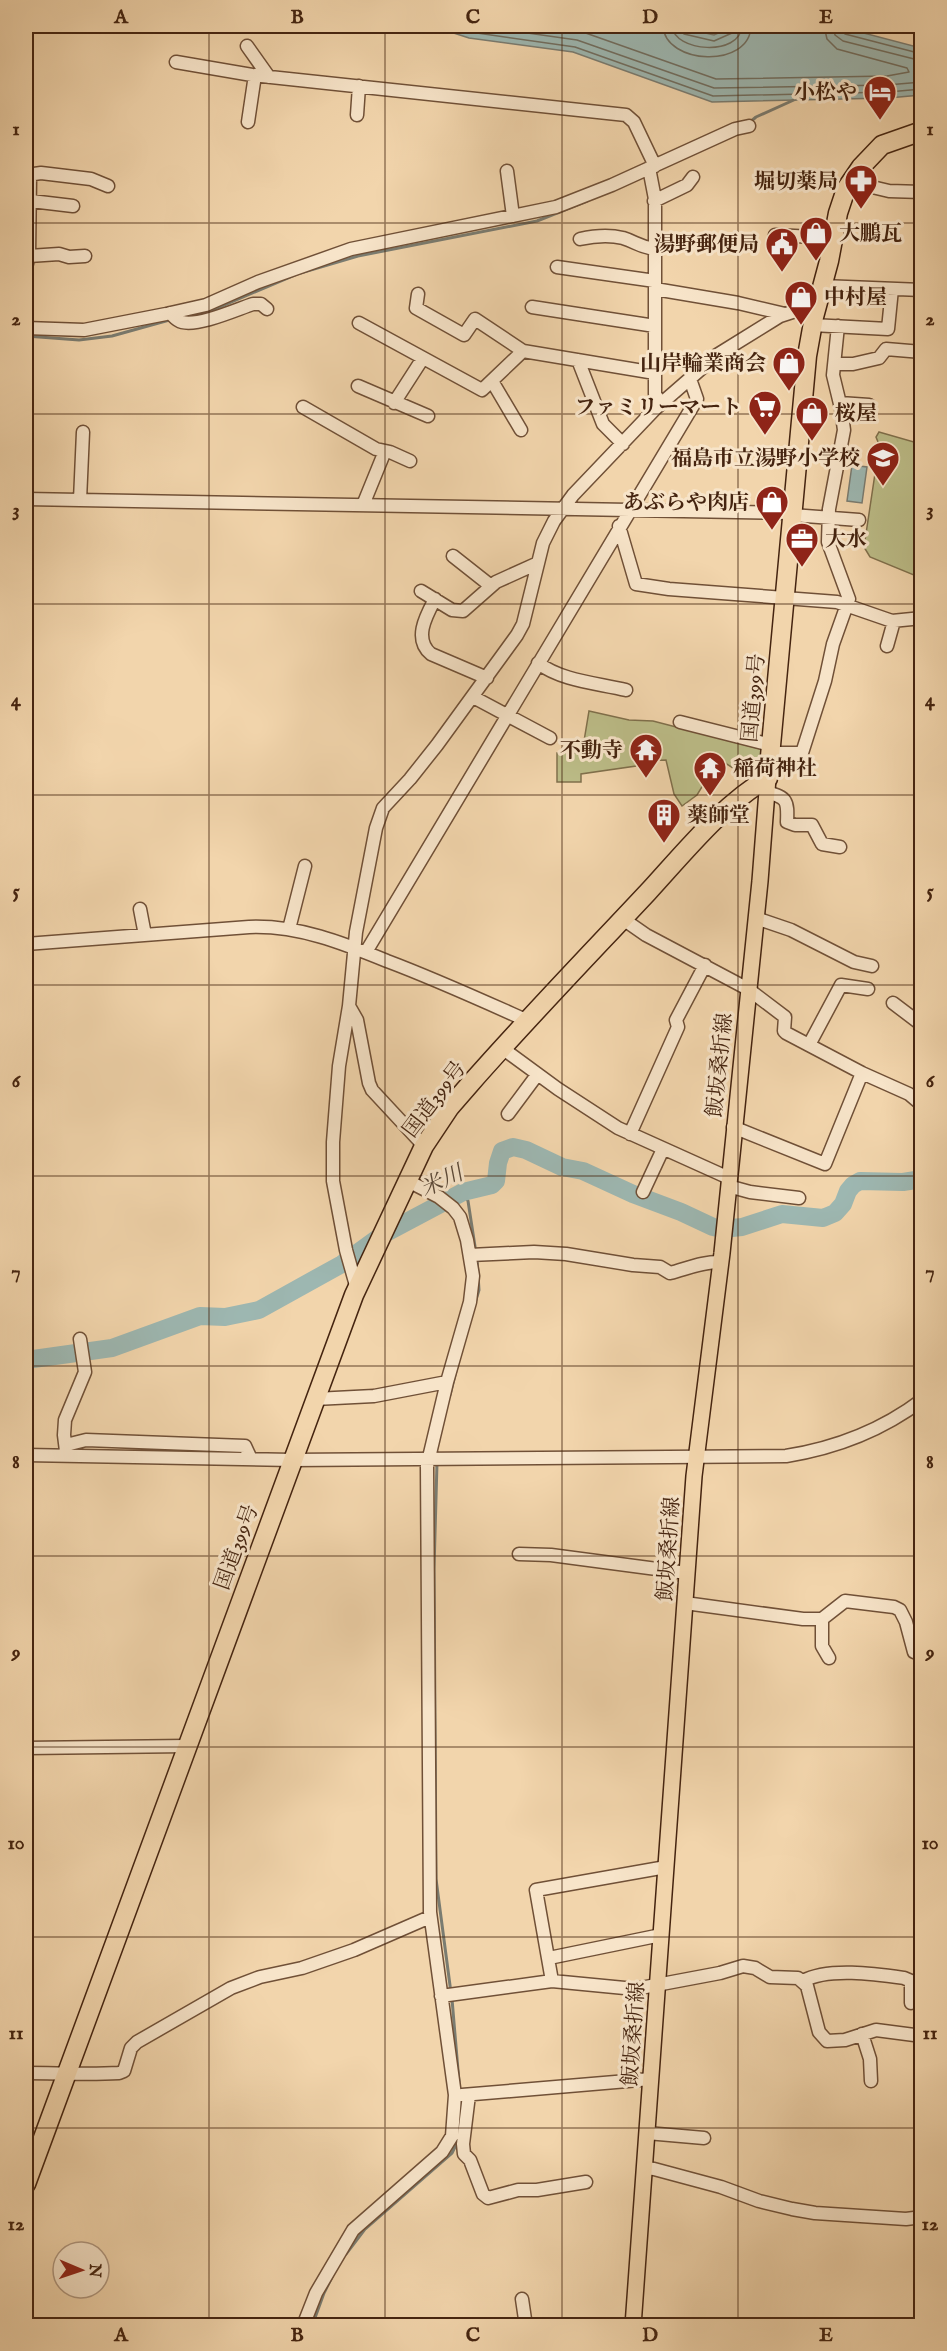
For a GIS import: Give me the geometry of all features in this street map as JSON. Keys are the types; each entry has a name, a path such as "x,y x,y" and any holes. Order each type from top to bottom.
{"highway":[{"name":"国道399号","path":"26,2184 357,1289 424,1146 450,1107 623,919 721,816 757,784 767,785 800,412 812,325 838,213 851,182 861,167 882,145 921,131"}],"main road":[{"name":"飯坂桑折線","path":"633,2325 696,1456 721,1262 756,918 767,785"}],"street":[{"path":"247,46 269,77"},
{"path":"176,62 269,77 626,115 634,122 652,167 655,249 655,394 661,404"},
{"path":"248,122 255,75"},
{"path":"357,115 359,86"},
{"path":"26,327 84,330 174,317 258,282 351,249 556,207 735,129 750,126"},
{"path":"507,171 513,216"},
{"path":"85,256 69,257 59,254 27,262 31,201 29,181 37,173 91,179 108,186"},
{"path":"654,201 687,185 693,177"},
{"path":"851,182 889,191 921,192"},
{"path":"31,201 73,206"},
{"path":"775,235 833,238"},
{"path":"580,239 592,236 623,238 641,247 655,249"},
{"path":"557,267 655,285 785,314"},
{"path":"822,286 921,290"},
{"path":"835,364 853,364 879,358 886,349 892,289"},
{"path":"418,294 416,308 464,335 475,319 523,351 655,373"},
{"path":"174,317 197,321 253,304 261,304 267,309"},
{"path":"357,1289 346,1250 333,1182 333,1142 339,1066 360,950 376,828 383,808 410,779 518,635 523,624 543,543 573,495 661,404 717,355 785,314 817,304"},
{"path":"532,307 655,326"},
{"path":"359,323 482,390 523,351"},
{"path":"812,325 888,329"},
{"path":"680,722 771,749 802,753 825,681 833,644 849,605 847,588 831,554 828,542 829,517 844,430 835,387 838,326"},
{"path":"886,349 921,352"},
{"path":"394,403 423,358"},
{"path":"578,360 603,424 622,444"},
{"path":"360,950 506,716 697,399 690,379"},
{"path":"492,381 521,430"},
{"path":"358,386 428,416"},
{"path":"840,403 869,405"},
{"path":"303,407 376,449 410,461"},
{"path":"80,500 83,432"},
{"path":"363,505 385,451"},
{"path":"26,499 564,508 792,514 859,520"},
{"path":"619,526 636,584 669,589 837,602 894,621 921,618"},
{"path":"453,556 491,586"},
{"path":"421,591 452,610 463,611 491,586 538,563"},
{"path":"435,599 424,621 422,640 425,649 431,654 487,678"},
{"path":"887,646 894,621"},
{"path":"538,663 560,675 626,690"},
{"path":"472,698 550,738"},
{"path":"767,785 786,800 787,822 795,825 814,820 822,844 840,847"},
{"path":"289,928 305,866"},
{"path":"140,909 146,935"},
{"path":"756,918 790,930 854,962 872,966"},
{"path":"623,919 646,935 748,989 785,1017 784,1031 786,1033 862,1073 909,1094 921,1105"},
{"path":"26,944 249,927 289,928 360,950 528,1021"},
{"path":"630,1134 678,1027 676,1020 705,965"},
{"path":"809,1045 842,985 868,989"},
{"path":"893,1003 921,1025"},
{"path":"350,1006 357,1020 372,1090 424,1146"},
{"path":"502,1048 537,1075 618,1128 750,1192 799,1198"},
{"path":"734,1127 825,1164 862,1073"},
{"path":"508,1114 537,1075"},
{"path":"643,1192 663,1149"},
{"path":"408,1181 444,1201 460,1217 475,1255 472,1289 429,1458 430,1917 448,1995 445,2031 462,2095 464,2154 470,2160 483,2194 488,2198 518,2190 537,2190 586,2182"},
{"path":"475,1255 534,1252 566,1254 660,1267 670,1273 707,1262 721,1262"},
{"path":"66,1450 65,1420 84,1377 81,1348"},
{"path":"315,1399 374,1396 447,1382"},
{"path":"26,1455 66,1450 292,1460 696,1456 758,1458 812,1452 843,1444 869,1432 921,1400"},
{"path":"519,1554 562,1556 687,1573"},
{"path":"685,1603 803,1619 822,1619 844,1601 897,1608 901,1612 914,1652 921,1655"},
{"path":"822,1619 824,1625 822,1646 829,1658"},
{"path":"909,1634 906,1642 907,1656 909,1659 921,1662"},
{"path":"26,1748 187,1746"},
{"path":"552,1981 536,1890 666,1867"},
{"path":"26,2073 119,2073 124,2071 131,2048 137,2042 231,1988 260,1977 302,1968 354,1950 430,1917"},
{"path":"549,1958 661,1935"},
{"path":"448,1995 552,1981 635,1989 743,1966 755,1968 770,1977 798,1978 803,1981 807,1986 819,2032 827,2041 845,2040 882,2030 921,2036"},
{"path":"803,1981 810,1977 855,1972 904,1978 911,1981 911,2003"},
{"path":"862,2034 870,2059 871,2081"},
{"path":"462,2095 651,2079"},
{"path":"303,2325 316,2293 353,2230 448,2145 462,2095"},
{"path":"647,2133 704,2138"},
{"path":"645,2168 722,2187 792,2210 906,2219 921,2217"},
{"path":"522,2299 526,2325"}],"green space":[{"name":"福島市立湯野小学校","path":"879,432 921,444 921,578 870,557 864,547 876,467 880,467 883,454 876,437"},
{"path":"589,711 629,720 653,721 761,749 767,752 763,769 753,781 719,759 697,795 682,806 674,794 666,760 637,761 636,766 581,774 581,782 557,782 557,753 582,753"}],"water":[{"path":"432,26 675,26 714,35 734,26 837,26 921,48 921,95 888,98 712,102 573,52 469,38"},
{"path":"852,465 867,467 862,503 847,501"}],"waterway":[{"path":"749,123 756,117 796,99"},
{"path":"182,317 210,311 297,274 358,256 537,221 587,201"},
{"path":"26,336 79,340 112,336 173,319"},
{"name":"米川","path":"26,1360 112,1348 200,1316 225,1317 259,1310 342,1264 382,1235 463,1192 492,1185 496,1181 502,1151 513,1147 526,1150 562,1167 583,1171 633,1194 722,1229 742,1227 782,1214 823,1218 835,1213 843,1204 848,1191 860,1181 903,1182 922,1179"},
{"path":"463,1192 468,1201 476,1253"},
{"path":"475,1303 479,1290 477,1259"},
{"path":"450,1395 457,1367"},
{"path":"437,1463 434,1569 436,1879 451,1993"},
{"path":"452,1999 459,2082"},
{"path":"460,2101 461,2115"},
{"path":"346,2254 365,2229 452,2153 460,2122"},
{"path":"312,2326 332,2277"}],"place":[{"name":"小松や","path":"880,121"},
{"name":"堀切薬局","path":"861,210"},
{"name":"大鵬瓦","path":"816,262"},
{"name":"湯野郵便局","path":"782,273"},
{"name":"中村屋","path":"801,326"},
{"name":"山岸輪業商会","path":"789,392"},
{"name":"ファミリーマート","path":"765,436"},
{"name":"桜屋","path":"812,442"},
{"name":"福島市立湯野小学校","path":"883,487"},
{"name":"あぶらや肉店","path":"772,531"},
{"name":"大水","path":"802,568"},
{"name":"不動寺","path":"646,779"},
{"name":"稲荷神社","path":"710,797"},
{"name":"薬師堂","path":"664,844"}]}
